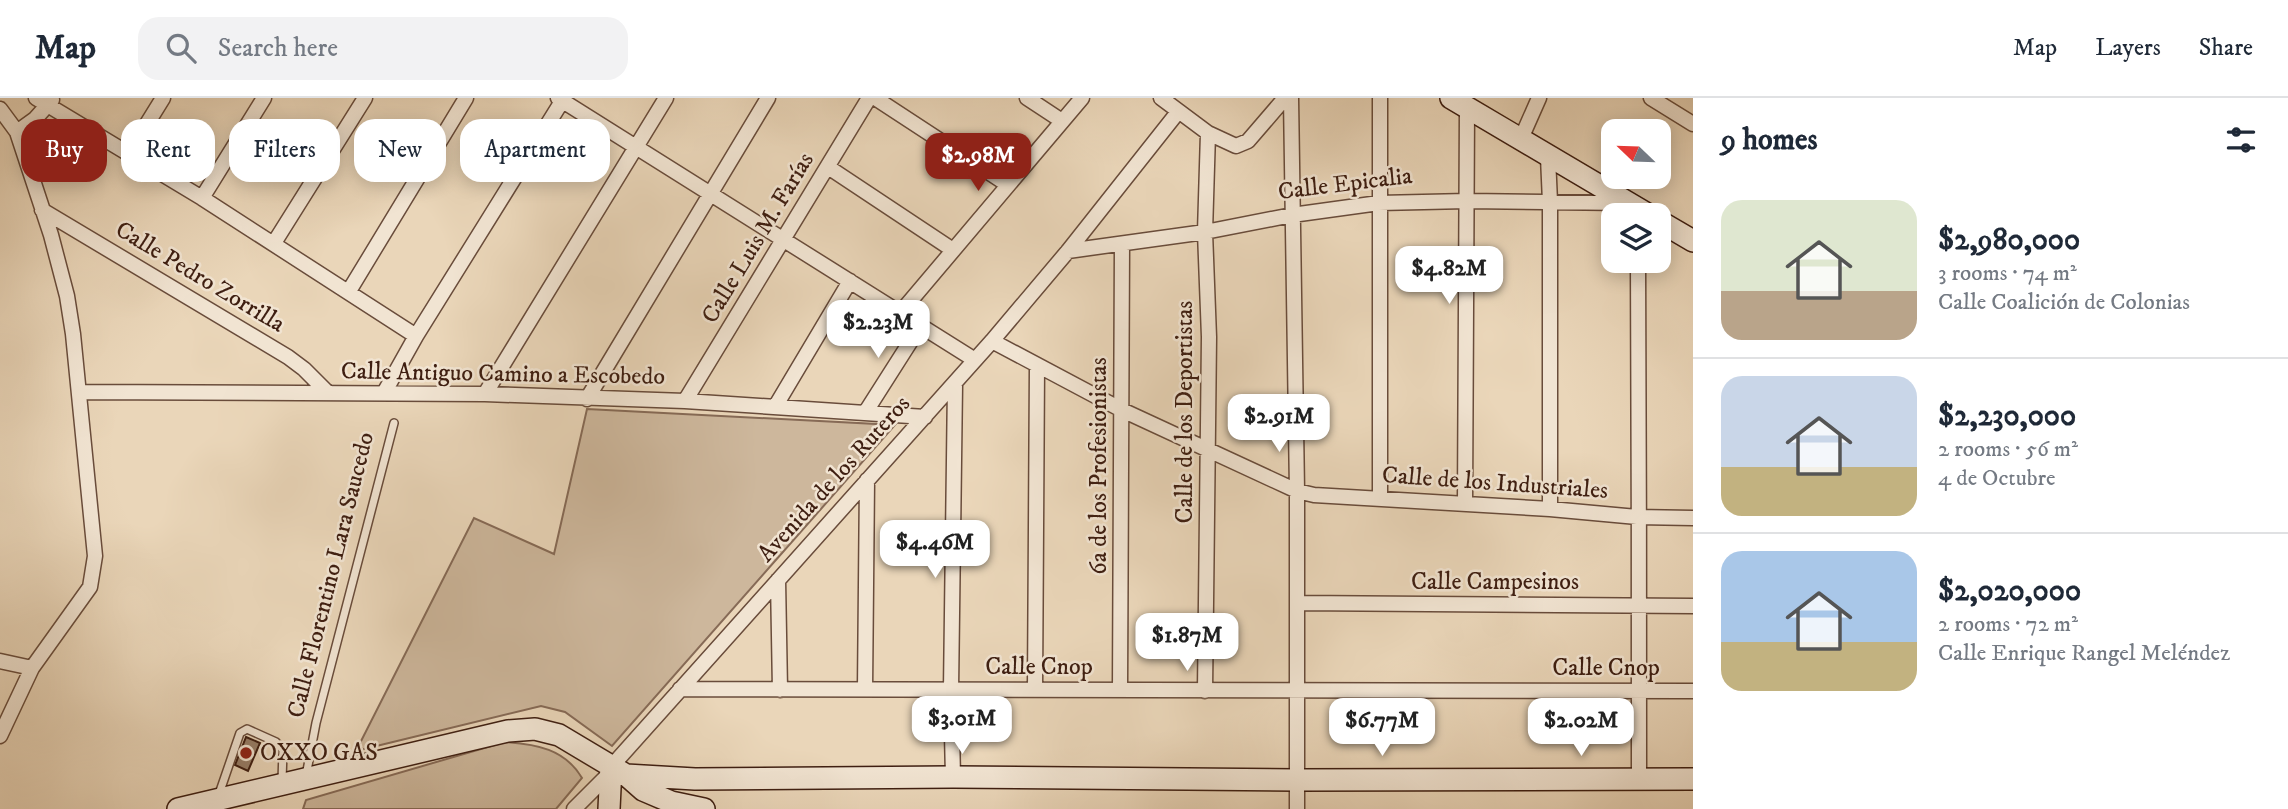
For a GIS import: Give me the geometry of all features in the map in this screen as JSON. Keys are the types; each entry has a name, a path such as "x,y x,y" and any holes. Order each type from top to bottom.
{"street":[{"path":"150,119 163,98"},
{"path":"202,198 264,98"},
{"path":"274,243 365,98"},
{"path":"349,291 466,98"},
{"path":"485,394 666,98"},
{"path":"587,399 768,98"},
{"name":"Calle Luis M. Farías","path":"685,401 869,98"},
{"path":"875,98 1008,185"},
{"path":"1027,98 1062,121"},
{"path":"901,312 1082,98"},
{"path":"1161,98 1208,133 1230,145 1242,145 1257,132 1285,98"},
{"path":"1291,98 1298,603 1297,809"},
{"path":"1380,98 1380,498"},
{"path":"1520,141 1539,98"},
{"path":"1651,98 1693,124"},
{"path":"384,393 561,99 975,360"},
{"path":"17,132 46,101 121,148"},
{"path":"1459,103 1467,201 1465,504"},
{"name":"Calle Epicalia","path":"1459,103 1626,203"},
{"path":"0,109 17,132 43,210 67,296 95,556 90,587 32,668 0,736"},
{"name":"Avenida de los Ruteros","path":"574,809 615,772 680,689 955,384 1068,251 1178,111"},
{"name":"Calle de los Deportistas","path":"1205,691 1209,337 1205,232 1208,133"},
{"path":"1548,157 1550,509"},
{"path":"828,167 953,250"},
{"path":"176,182 416,336"},
{"name":"Calle Epicalia","path":"1068,251 1205,232 1292,215 1379,203 1550,202 1601,207"},
{"name":"Calle Pedro Zorrilla","path":"43,210 288,357 328,393"},
{"path":"1671,228 1693,241"},
{"name":"6a de los Profesionistas","path":"1120,690 1122,244"},
{"path":"1638,273 1639,779"},
{"path":"775,407 850,281"},
{"path":"865,413 921,325"},
{"name":"Calle de los Industriales","path":"992,341 1122,410 1297,491 1314,495 1637,517 1693,518"},
{"path":"1035,690 1037,365"},
{"path":"953,777 951,690 955,384"},
{"name":"Calle Antiguo Camino a Escobedo","path":"79,392 485,394 685,401 925,417"},
{"path":"865,689 867,480"},
{"path":"778,580 780,690"},
{"name":"Calle Campesinos","path":"1298,603 1693,606"},
{"path":"0,661 32,668"},
{"name":"Calle Cnop","path":"680,689 1693,691"},
{"path":"178,809 508,731 529,729 559,735 664,806 699,808"},
{"path":"615,772 695,779 1693,779"},
{"path":"608,809 615,772"},
{"path":"695,779 690,785 689,801 699,808"}],"lane":[{"name":"Calle Florentino Lara Saucedo","path":"305,780 316,723 394,423"},
{"path":"216,800 240,733 247,729 276,743 283,750 282,785"}],"shaded area":[{"path":"587,409 895,425 612,746 565,712 541,706 356,751 474,518 554,554"},
{"path":"505,742 528,744 558,754 575,768 582,778 556,809 303,809 306,800"}],"building":[{"name":"OXXO GAS","path":"246,737 260,743 248,771 235,765"}],"place":[{"name":"OXXO GAS","path":"246,753"}]}
